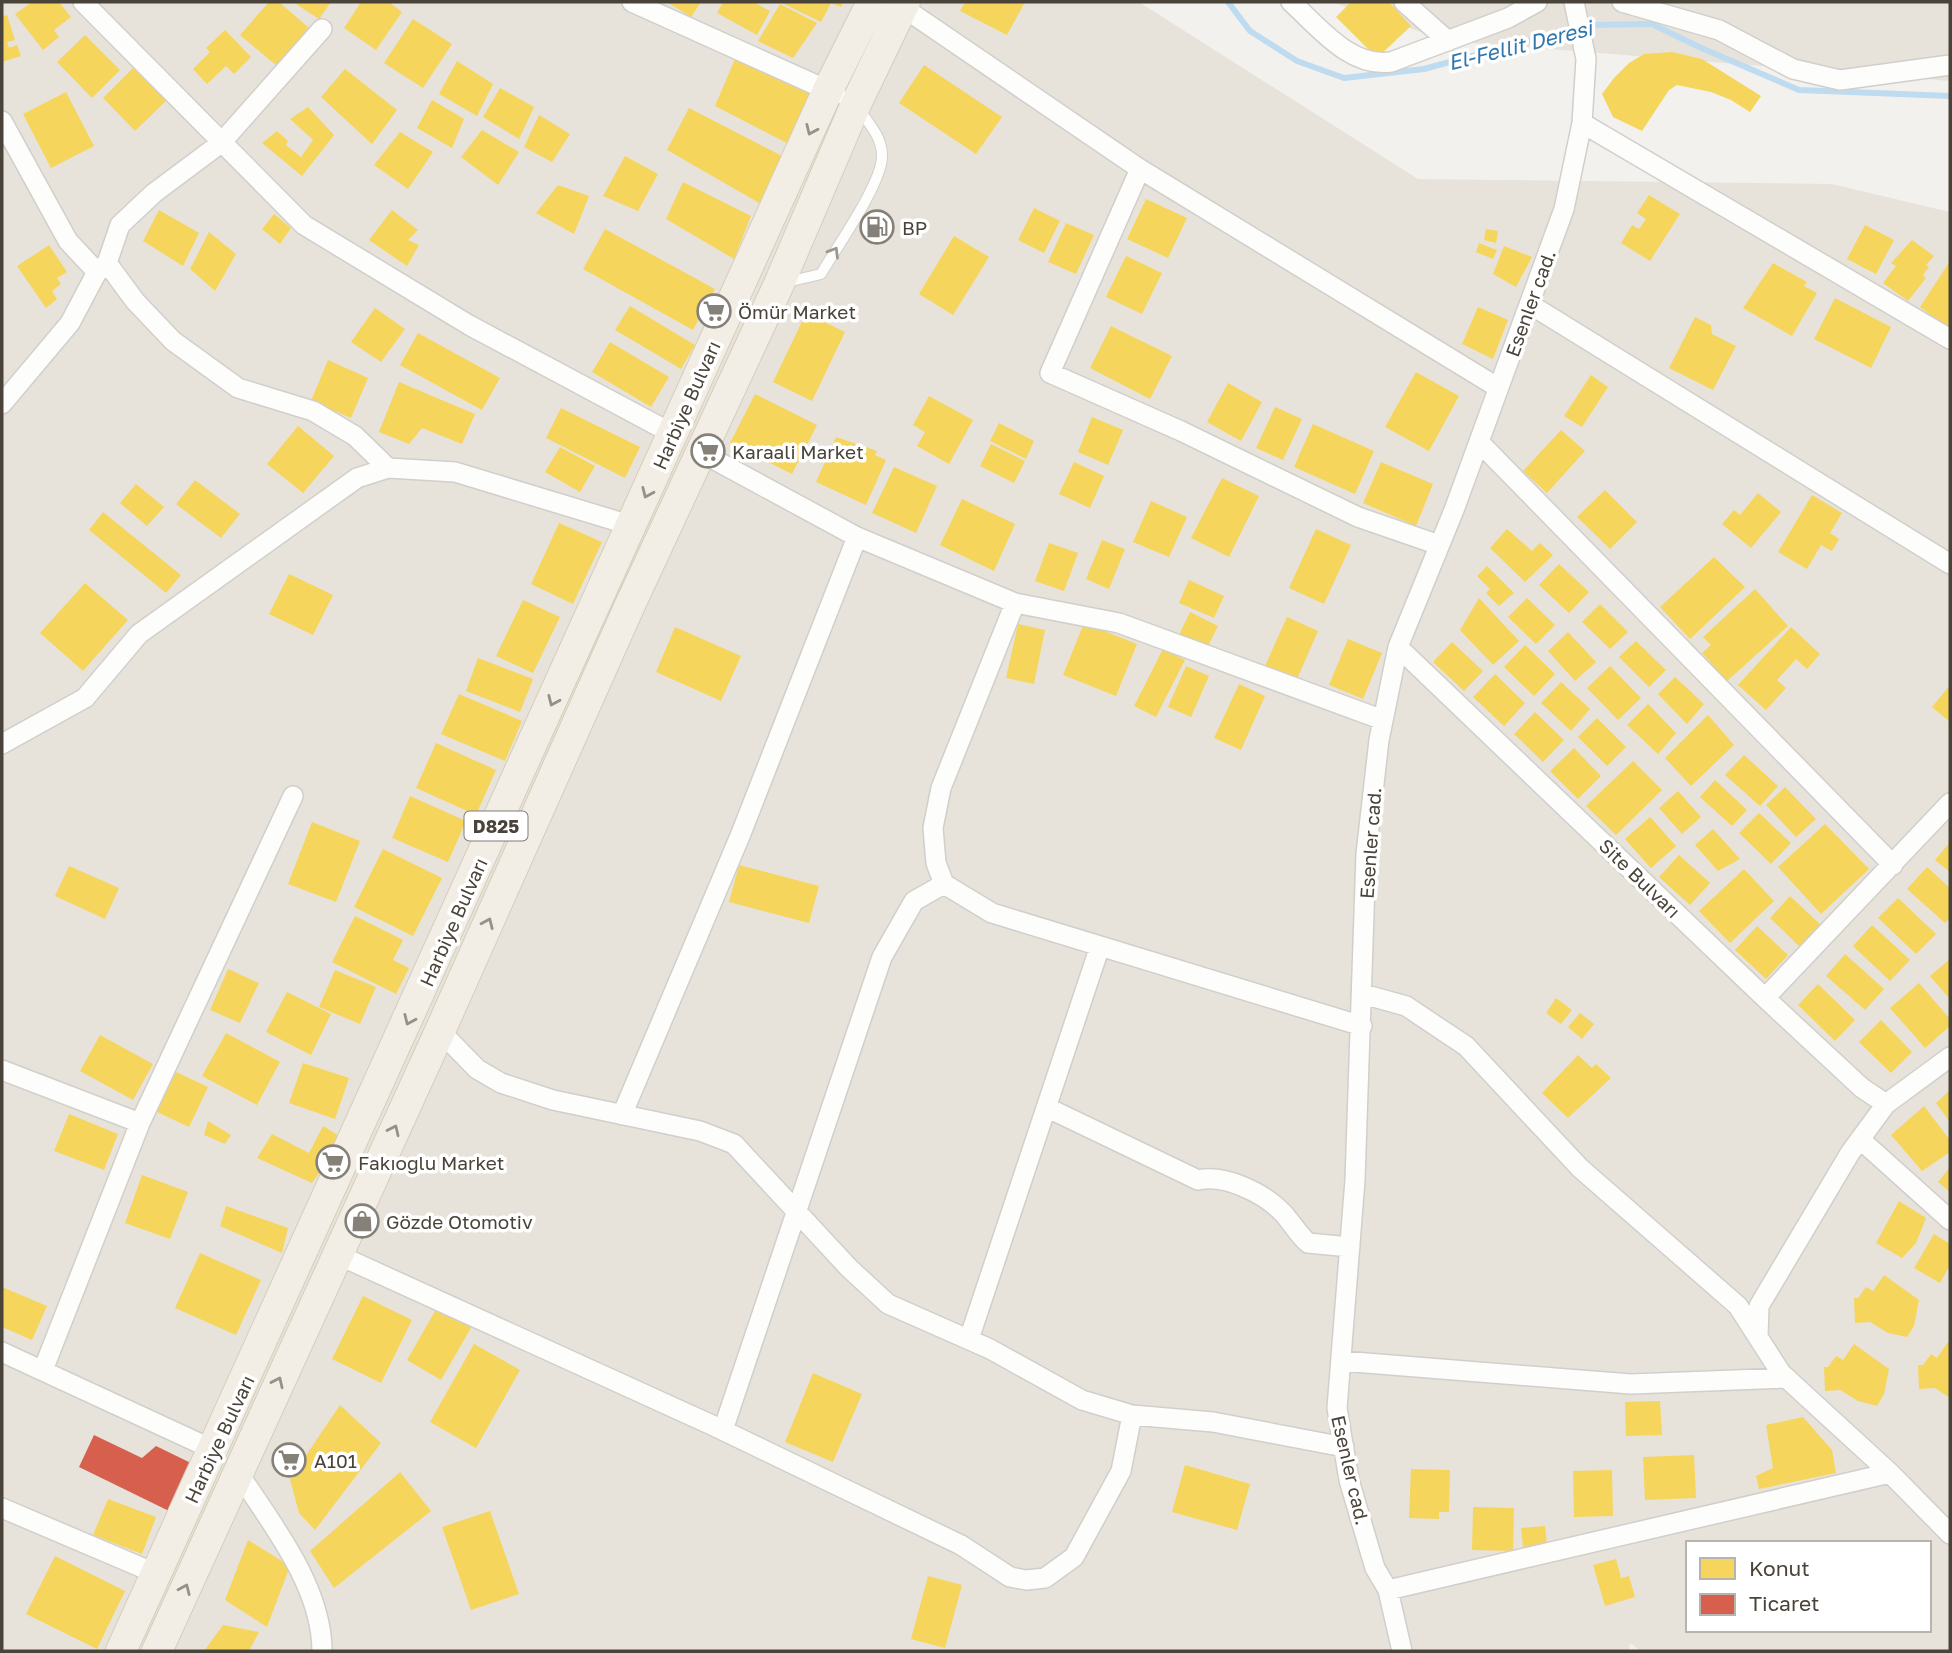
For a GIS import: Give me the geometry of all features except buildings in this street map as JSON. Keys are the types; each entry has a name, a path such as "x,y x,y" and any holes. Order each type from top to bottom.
{"main road":[{"name":"Harbiye Bulvarı","path":"121,1651 828,90 872,2"},
{"name":"Harbiye Bulvarı","path":"157,1651 440,1031 630,605 779,284 901,3"}],"street":[{"path":"83,2 304,225 469,325 673,434"},
{"path":"632,2 856,104"},
{"path":"1291,2 1358,60 1376,65 1391,62 1507,18 1537,2"},
{"path":"1405,2 1448,41"},
{"path":"1622,2 1718,30 1793,69 1840,80 1950,65"},
{"path":"901,3 1140,169 1497,387"},
{"name":"Esenler cad.","path":"1402,1651 1388,1590 1376,1568 1349,1480 1337,1408 1350,1247 1362,1026 1366,854 1383,720 1398,647 1531,305 1564,209 1582,123 1586,59 1575,7"},
{"path":"2,404 70,323 102,267 120,225 154,192 221,144 322,29"},
{"path":"2,121 68,241 102,267 173,341 238,388 313,411 355,436 388,468"},
{"path":"1582,123 1950,339"},
{"path":"1140,169 1050,373 1181,431 1358,517 1439,545"},
{"path":"1531,305 1950,564"},
{"path":"1479,442 1893,865"},
{"path":"702,453 857,537 1015,603 1119,623 1383,720"},
{"path":"2,744 85,698 139,634 356,478 388,468 455,472 632,526"},
{"path":"622,1115 740,836 857,537"},
{"path":"1015,603 941,788 933,828 936,863 944,884 992,913 1362,1026"},
{"name":"Site Bulvarı","path":"1398,647 1765,998 1862,1088 1886,1104"},
{"path":"43,1370 140,1123 293,796"},
{"path":"1765,998 1950,803"},
{"path":"723,1430 882,957 914,901 944,884"},
{"path":"970,1339 1100,946"},
{"path":"1363,994 1406,1006 1466,1046 1580,1168 1738,1306 1787,1378 1890,1473 1950,1534"},
{"path":"440,1031 477,1069 501,1083 553,1100 700,1131 734,1144 849,1268 888,1304 970,1339 1082,1400 1132,1415 1213,1422 1344,1447"},
{"path":"1758,1337 1759,1306 1850,1153 1862,1141 1886,1104 1950,1057"},
{"path":"2,1070 140,1123"},
{"path":"1048,1108 1198,1180 1213,1177 1243,1187 1282,1212 1308,1243 1350,1247"},
{"path":"1862,1141 1950,1220"},
{"path":"337,1254 723,1430 961,1545 1010,1577 1026,1580 1045,1578 1074,1557 1121,1471 1132,1415"},
{"path":"2,1352 214,1450"},
{"path":"1341,1361 1630,1384 1787,1378"},
{"path":"237,1471 278,1533 307,1588 322,1634 322,1651"},
{"path":"1388,1590 1890,1473"},
{"path":"2,1508 157,1574"}],"lane":[{"path":"779,284 821,274 868,194 882,157 877,136 856,104"}],"shaded area":[{"path":"2,2 1139,2 1418,179 1832,184 1950,212 1950,1651 1641,1651 1630,1643 1629,1651 2,1651"},
{"path":"1331,2 1950,2 1950,81 1448,41"}],"waterway":[{"name":"El-Fellit Deresi","path":"1228,2 1250,31 1297,61 1344,78 1424,69 1587,25 1652,24 1799,90 1950,96"}],"place":[{"name":"BP","path":"877,227"},
{"name":"Ömür Market","path":"714,311"},
{"name":"Karaali Market","path":"708,451"},
{"name":"Fakıoğlu Market","path":"333,1162"},
{"name":"Gözde Otomotiv","path":"362,1221"},
{"name":"A101","path":"289,1460"}]}
